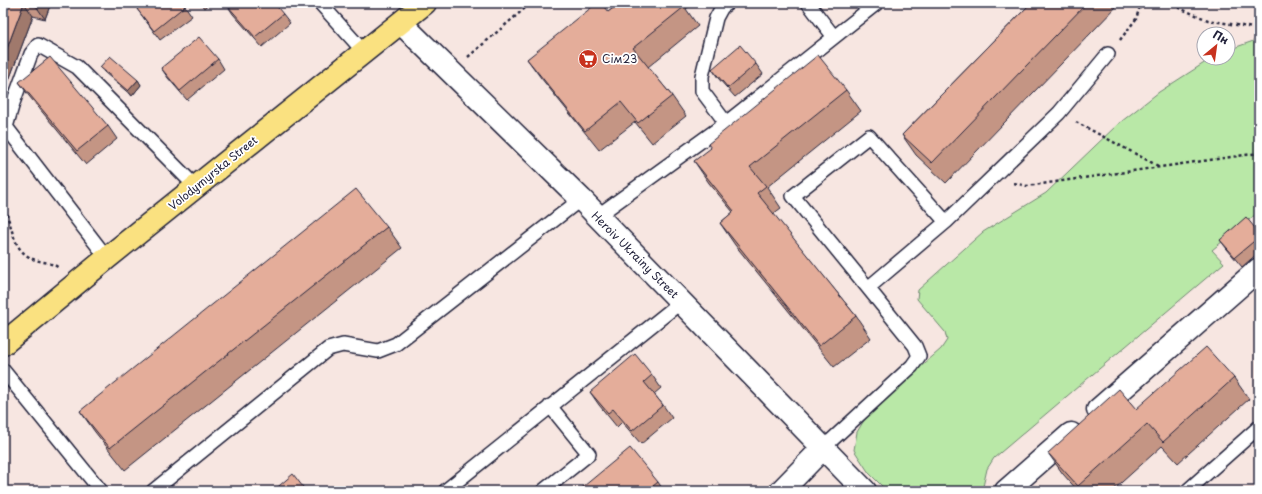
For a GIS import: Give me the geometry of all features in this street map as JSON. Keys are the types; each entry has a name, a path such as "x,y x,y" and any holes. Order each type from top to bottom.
{"main road":[{"name":"Volodymyrska Street","path":"3,344 107,258 425,3"}],"street":[{"name":"Heroiv Ukrainy Street","path":"401,23 581,199 865,491"},
{"path":"1006,491 1259,269"},
{"path":"781,491 823,448"}],"lane":[{"path":"320,3 364,52"},
{"path":"726,123 702,91 702,76 716,18 722,7 728,3"},
{"path":"808,3 834,37"},
{"path":"596,216 726,123 877,3"},
{"path":"107,258 6,127 30,54 38,45 77,67 196,187"},
{"path":"868,288 946,222 1059,113 1108,54"},
{"path":"823,448 912,366 919,356 915,346 793,196 869,136 946,222"},
{"path":"153,491 328,349 343,344 378,351 396,344 581,199"},
{"path":"445,491 681,302"},
{"path":"3,370 101,491"},
{"path":"543,491 589,454 550,406"},
{"path":"1187,491 1259,427"}],"path":[{"path":"451,72 531,3"},
{"path":"1108,54 1124,36 1136,19 1142,3"},
{"path":"1167,3 1208,20 1259,29"},
{"path":"1059,113 1161,167"},
{"path":"992,177 1027,186 1259,153"},
{"path":"3,208 7,214 18,248 30,258 54,264 62,270"}],"green space":[{"path":"1259,39 1259,219 1255,215 1212,250 1224,263 994,458 987,469 982,491 887,491 869,473 854,450 857,432 869,412 941,349 947,340 945,332 917,299 918,290 983,232 1046,193 1117,125 1159,92 1200,66 1236,66 1236,47"}],"building":[{"path":"3,3 24,3 3,59"},
{"path":"26,3 37,3 36,6"},
{"path":"144,3 183,3 185,6 154,31 137,9"},
{"path":"229,3 274,3 283,14 255,37 227,5"},
{"path":"597,3 601,3 608,12 620,3 681,3 684,7 633,48 672,96 638,123 621,102 585,131 527,59"},
{"path":"1031,3 1087,3 932,163 902,135"},
{"path":"199,37 218,59 180,91 161,68"},
{"path":"740,45 756,64 728,88 712,69"},
{"path":"818,55 846,90 750,167 766,186 757,193 856,316 819,346 720,223 734,211 694,161 711,148 708,144"},
{"path":"110,56 138,80 128,91 100,67"},
{"path":"50,57 108,126 77,151 19,82"},
{"path":"356,189 387,227 110,448 80,411"},
{"path":"1246,217 1259,233 1259,237 1235,257 1220,240"},
{"path":"1206,347 1234,378 1163,442 1147,424 1078,486 1048,453 1119,389 1136,409"},
{"path":"635,354 652,375 644,382 663,405 632,431 613,409 608,413 590,392"},
{"path":"630,448 658,482 647,491 578,491"},
{"path":"293,474 306,491 273,491"}],"place":[{"name":"Сім23","path":"588,59"}]}
